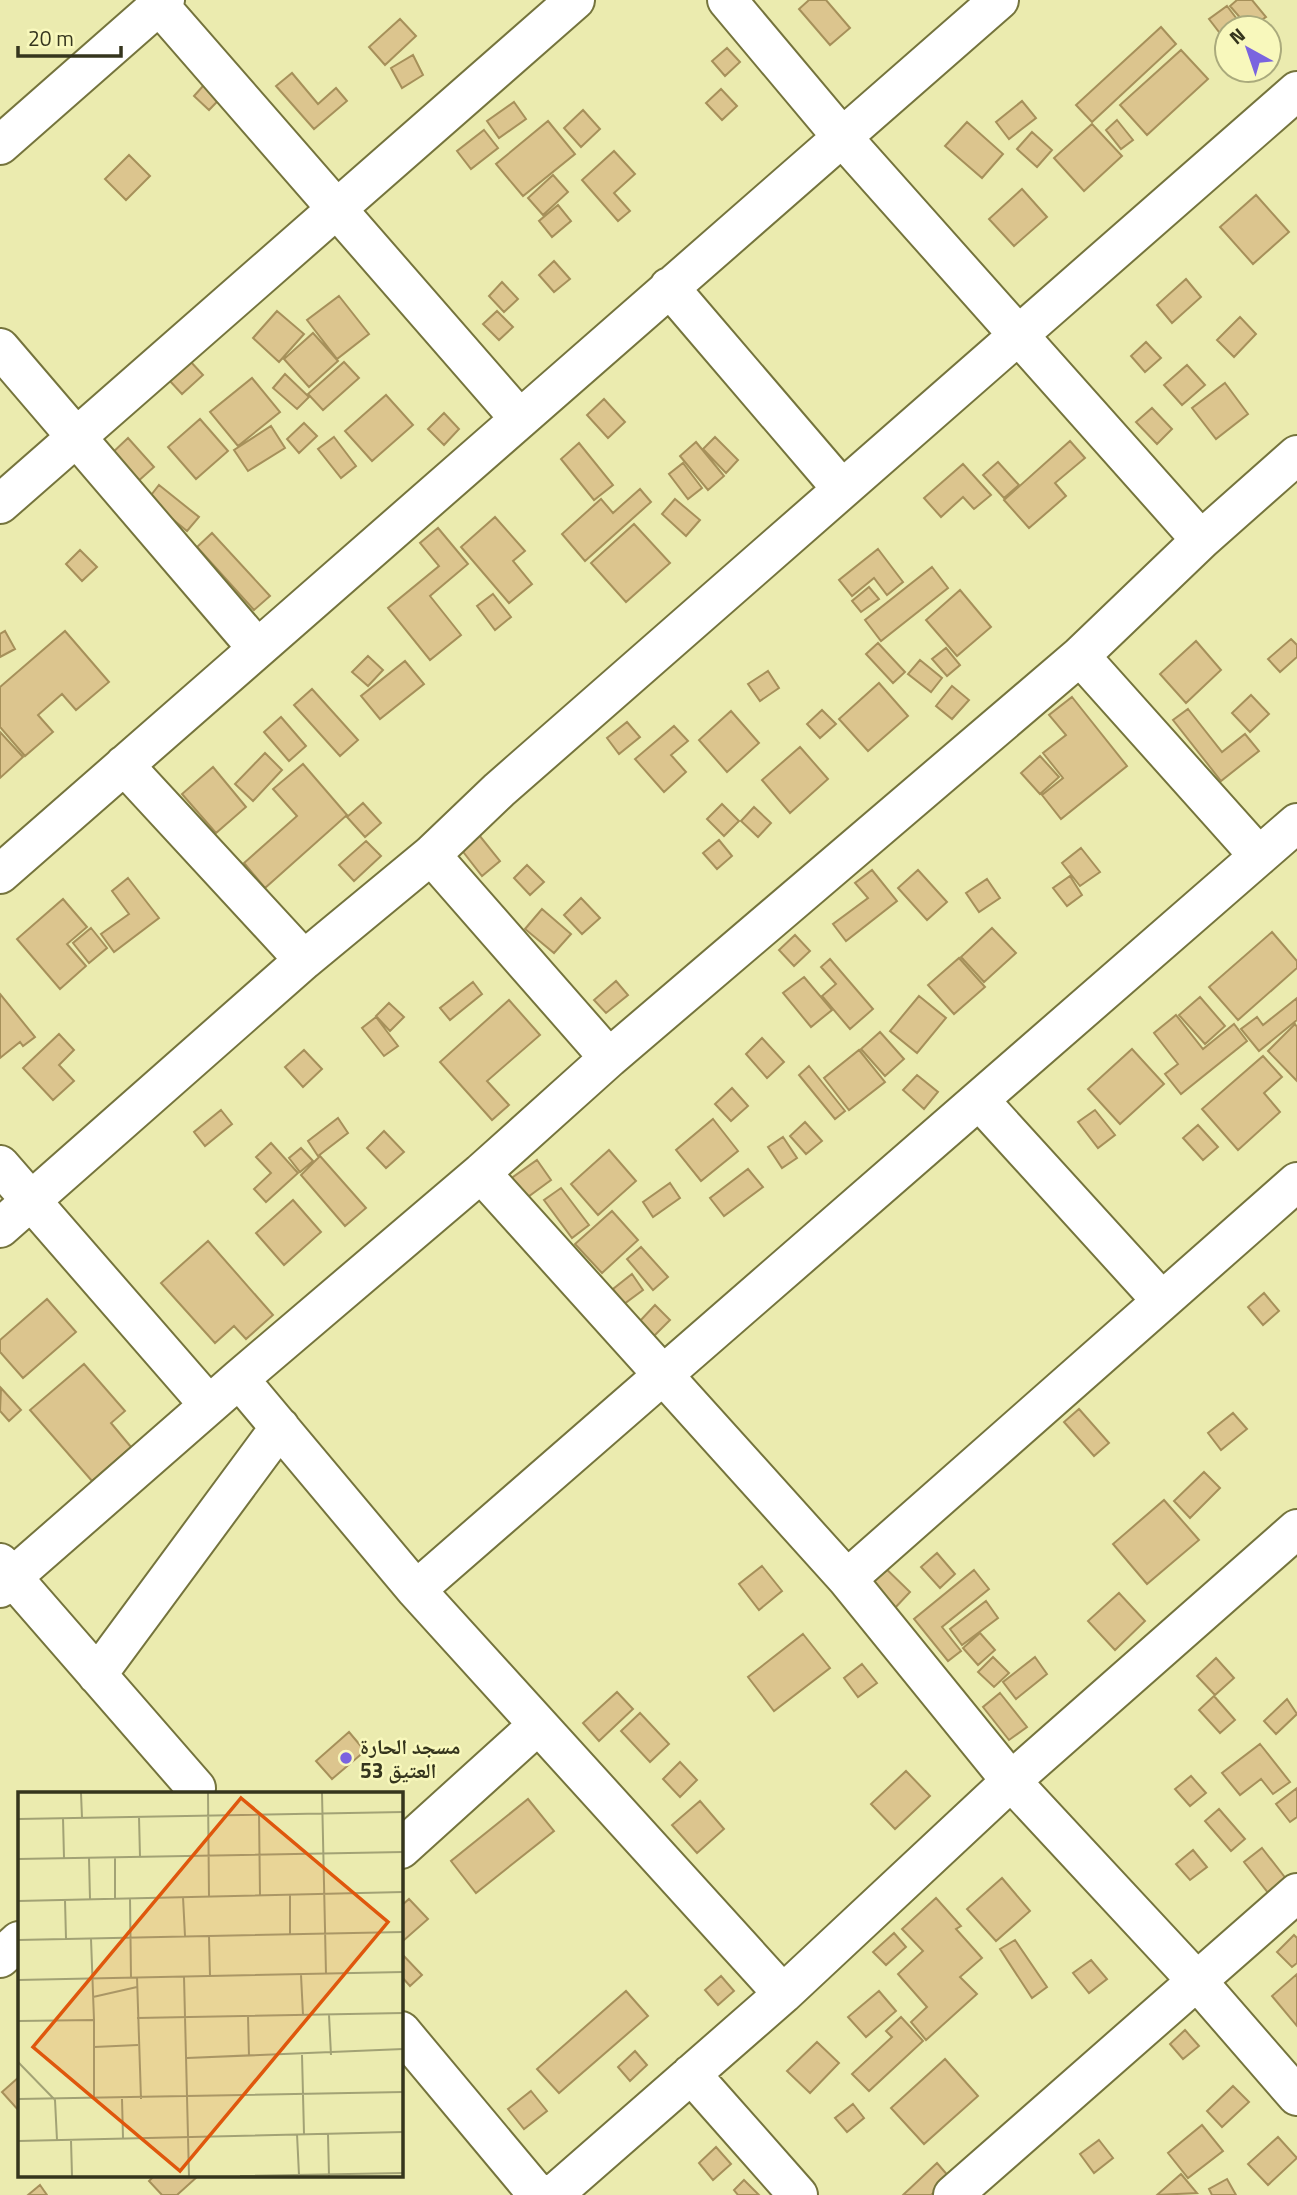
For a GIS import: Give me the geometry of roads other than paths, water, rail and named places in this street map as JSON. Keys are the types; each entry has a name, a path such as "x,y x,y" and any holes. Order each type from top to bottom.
{"street":[{"path":"0,504 575,0"},
{"path":"727,0 842,137 1201,540"},
{"path":"0,874 999,0"},
{"path":"0,145 162,2 336,209 519,418"},
{"path":"0,1228 304,960 430,855 499,790 1297,91"},
{"path":"669,287 842,489"},
{"path":"0,348 257,648"},
{"path":"195,1792 97,1675 4,1576 481,1173 609,1058 1080,656 1201,540 1297,455"},
{"path":"1080,656 1259,856"},
{"path":"124,765 304,960"},
{"path":"416,1590 1297,823"},
{"path":"430,855 609,1058"},
{"path":"979,1100 1162,1301"},
{"path":"0,1164 209,1405"},
{"path":"481,1173 847,1579 1011,1781 1197,1981 1297,2096"},
{"path":"847,1579 1297,1182"},
{"path":"239,1379 416,1590 783,1994"},
{"path":"97,1675 280,1427"},
{"path":"553,2195 783,1994 1011,1781 1297,1529"},
{"path":"402,1848 538,1726"},
{"path":"953,2195 1297,1893"},
{"path":"0,1958 18,1942"},
{"path":"402,2032 538,2195"},
{"path":"691,2074 798,2195"}],"place":[{"name":"مسجد الحارة 53 العتيق","path":"346,1758"}]}
